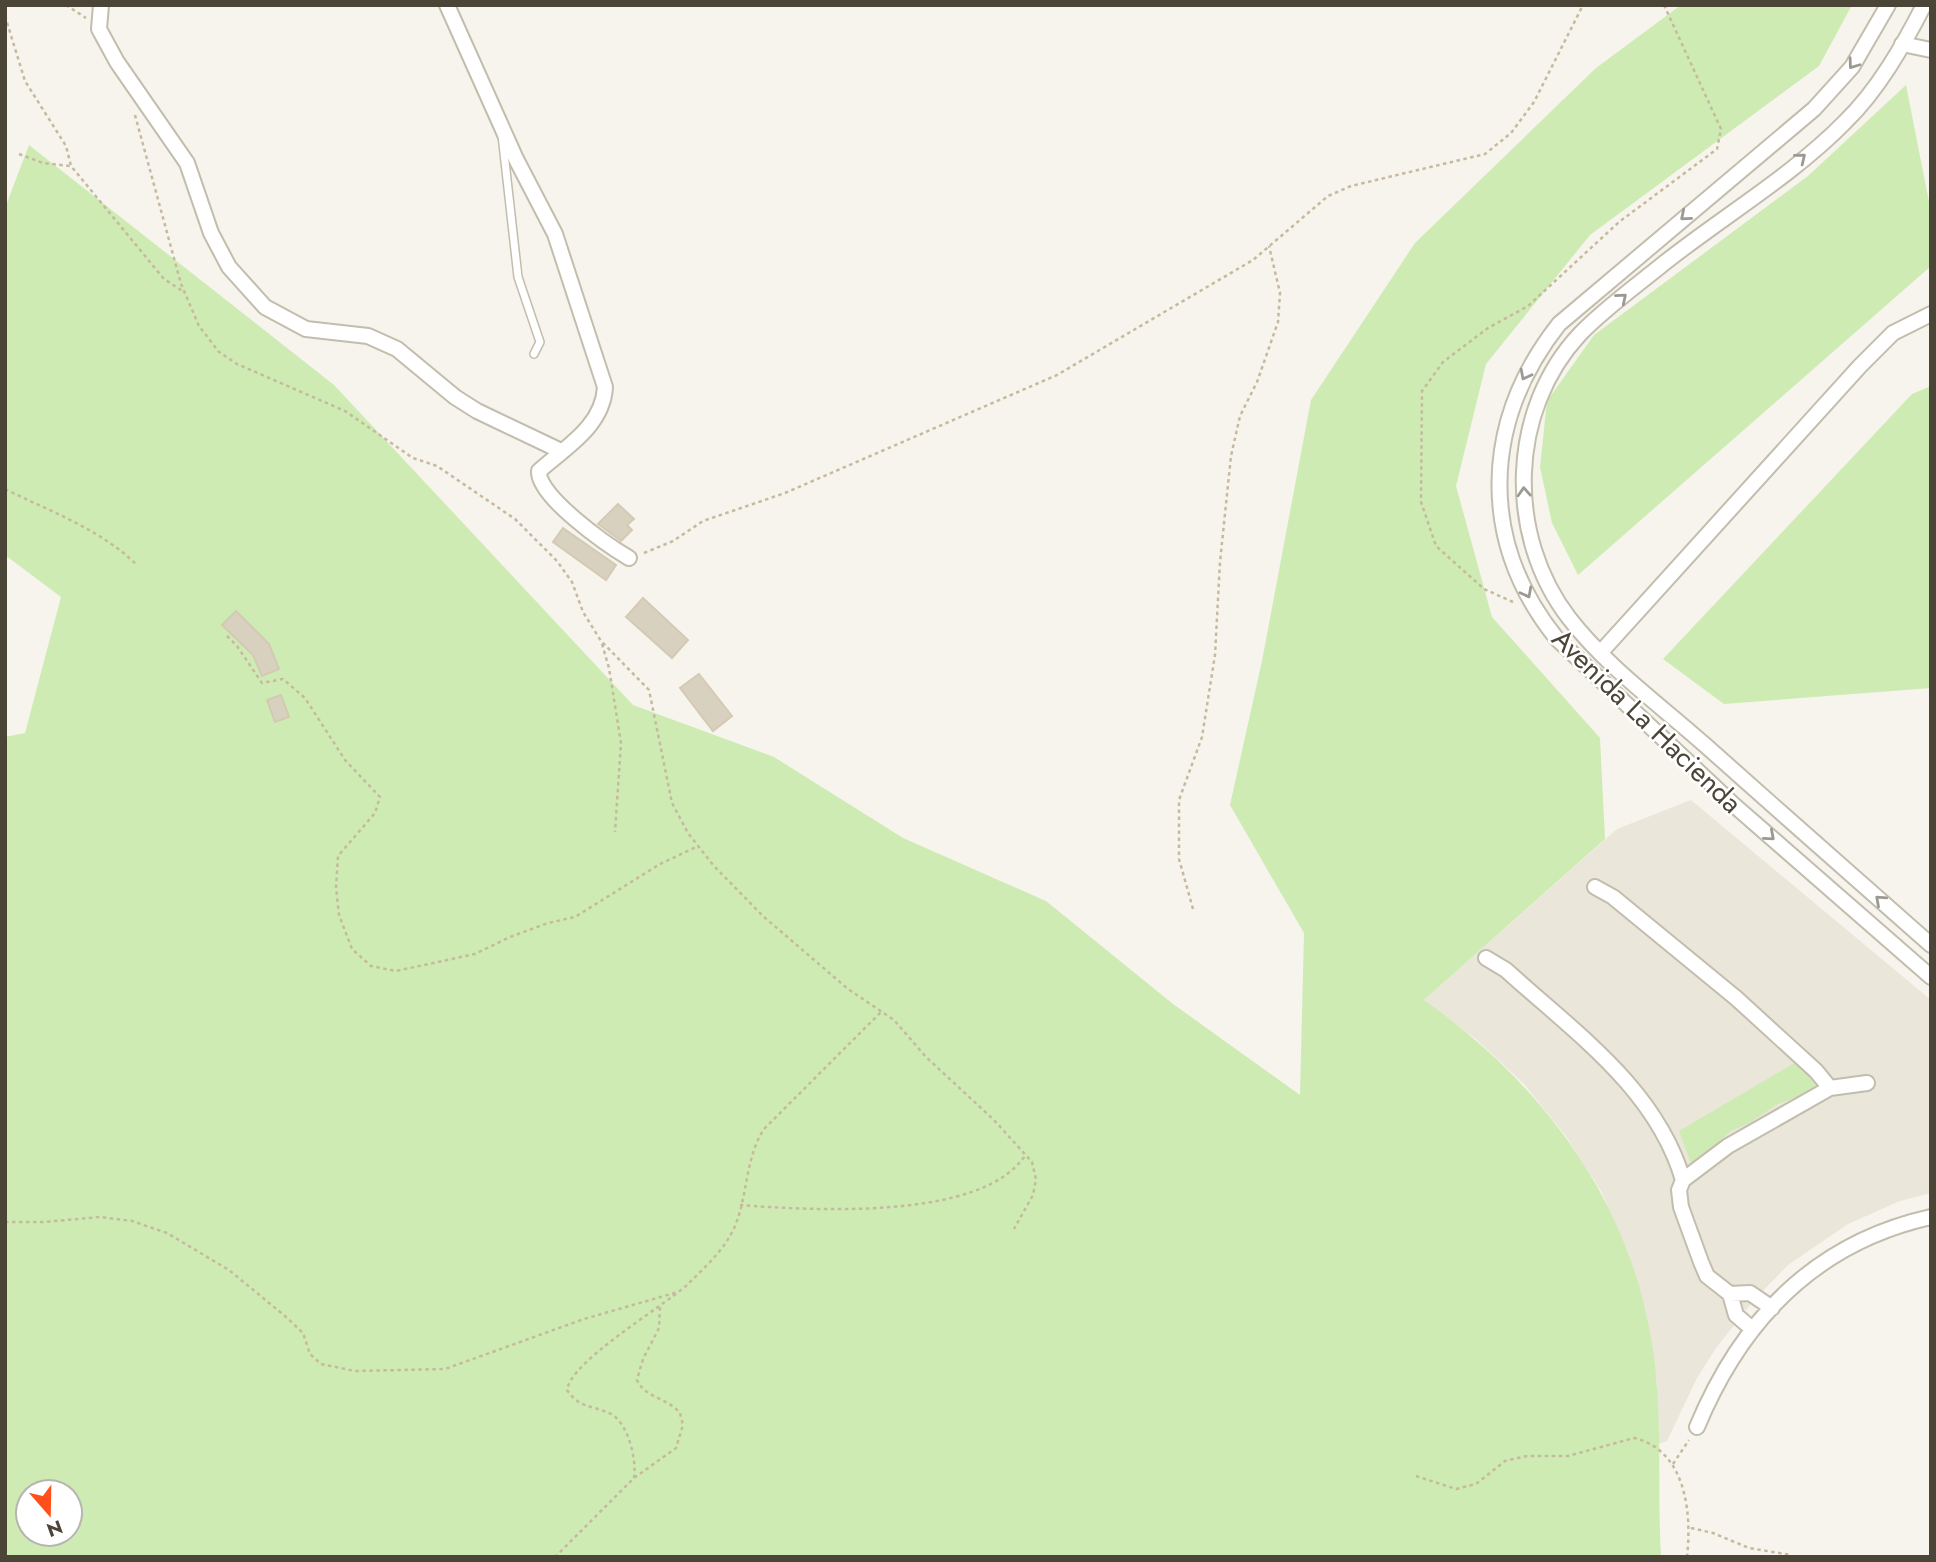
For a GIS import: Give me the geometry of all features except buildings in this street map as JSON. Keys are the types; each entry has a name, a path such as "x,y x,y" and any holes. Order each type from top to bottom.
{"street":[{"path":"101,5 99,29 135,91 187,163 211,233 229,267 265,307 306,329 368,336 397,349 454,397 561,452"},
{"path":"447,5 502,127 555,234 606,387 604,404 596,419 539,471 542,486 601,540 629,558"},
{"name":"Avenida La Hacienda","path":"1888,5 1852,67 1814,108 1559,324 1532,360 1513,401 1502,445 1499,490 1504,532 1516,572 1536,610 1558,639 1735,806 1931,977"},
{"name":"Avenida La Hacienda","path":"1924,5 1902,44 1846,122 1664,263 1581,333 1553,371 1542,392 1524,460 1527,524 1539,565 1553,594 1571,621 1601,652 1931,945"},
{"path":"1902,44 1931,50"},
{"path":"1601,652 1893,332 1931,314"},
{"path":"1595,887 1613,897 1736,998 1816,1071 1830,1088"},
{"path":"1486,958 1506,970 1633,1086 1662,1128 1683,1180"},
{"path":"1751,1328 1736,1315 1730,1294 1707,1276 1700,1262 1681,1207 1679,1190 1683,1180 1728,1146 1830,1088 1867,1083"},
{"path":"1697,1426 1723,1370 1751,1328 1800,1281 1841,1251 1882,1232 1931,1217"},
{"path":"1730,1294 1749,1293 1772,1308"}],"lane":[{"path":"502,127 501,147 518,277 540,342 534,354"}],"path":[{"path":"76,11 79,5"},
{"path":"629,558 673,541 703,521 785,493 1057,375 1253,260 1328,196 1485,154 1511,133 1534,102 1583,5"},
{"path":"1664,5 1721,129 1717,149"},
{"path":"5,16 25,81 66,146 71,166 164,279 184,292"},
{"path":"135,91 136,122 184,292 199,326 219,352 237,364 345,411 413,458 437,466 515,519 565,572 601,641 609,668 621,743 615,832"},
{"path":"19,154 43,163 71,166"},
{"path":"1194,909 1179,859 1179,800 1202,737 1215,655 1220,562 1231,456 1240,416 1265,360 1278,322 1280,293 1269,246"},
{"path":"5,489 74,520 122,550 136,564"},
{"path":"226,636 237,646 262,682 284,679 305,698 345,760 380,797 375,813 338,856 336,887 347,941 371,966 396,971 417,969 442,960 475,954 510,937 575,917 660,864 698,846"},
{"path":"601,641 649,690 672,803 698,846 764,917 848,989 894,1020 926,1057 1032,1162 1037,1179 1033,1195 1014,1229"},
{"path":"634,1478 636,1465 620,1424 612,1413 586,1408 574,1401 567,1390 568,1380 600,1350 678,1292 712,1260 731,1235 753,1146 764,1129 881,1012"},
{"path":"740,1205 836,1211 910,1205 982,1188 1020,1163 1026,1154"},
{"path":"5,1222 100,1217 132,1221 167,1233 229,1270 285,1316 303,1334 310,1354 321,1364 344,1370 445,1369 583,1319 678,1292"},
{"path":"555,1557 634,1478 676,1448 683,1425 674,1406 647,1393 637,1380 643,1359 659,1328 660,1306"},
{"path":"1674,1464 1697,1426"},
{"path":"1416,1476 1456,1489 1476,1484 1505,1461 1527,1456 1568,1456 1634,1438 1643,1440 1674,1464 1681,1479 1690,1528 1687,1557"},
{"path":"1690,1528 1749,1548 1800,1557"}],"shaded area":[{"path":"1691,800 1931,1000 1931,1193 1900,1201 1848,1224 1788,1265 1755,1299 1716,1348 1697,1378 1667,1441 1658,1444 1657,1383 1647,1316 1628,1252 1601,1191 1565,1135 1524,1084 1476,1039 1424,1000 1617,829"}],"green space":[{"path":"1681,5 1852,5 1819,66 1590,235 1486,364 1456,486 1492,617 1600,738 1605,839 1424,1000 1467,1033 1507,1069 1543,1109 1575,1151 1603,1197 1625,1245 1642,1296 1656,1376 1661,1557 5,1557 5,737 25,733 61,597 5,555 5,208 29,145 334,385 633,705 774,757 903,838 1046,901 1173,1004 1300,1095 1304,933 1230,805 1262,661 1311,400 1415,243 1596,68"},
{"path":"1906,85 1931,212 1931,266 1578,575 1552,523 1540,467 1547,401 1594,335 1808,176"},
{"path":"1931,386 1931,688 1724,704 1663,659 1912,394"},
{"path":"1798,1061 1818,1089 1778,1104 1731,1131 1692,1166 1679,1131"}]}
